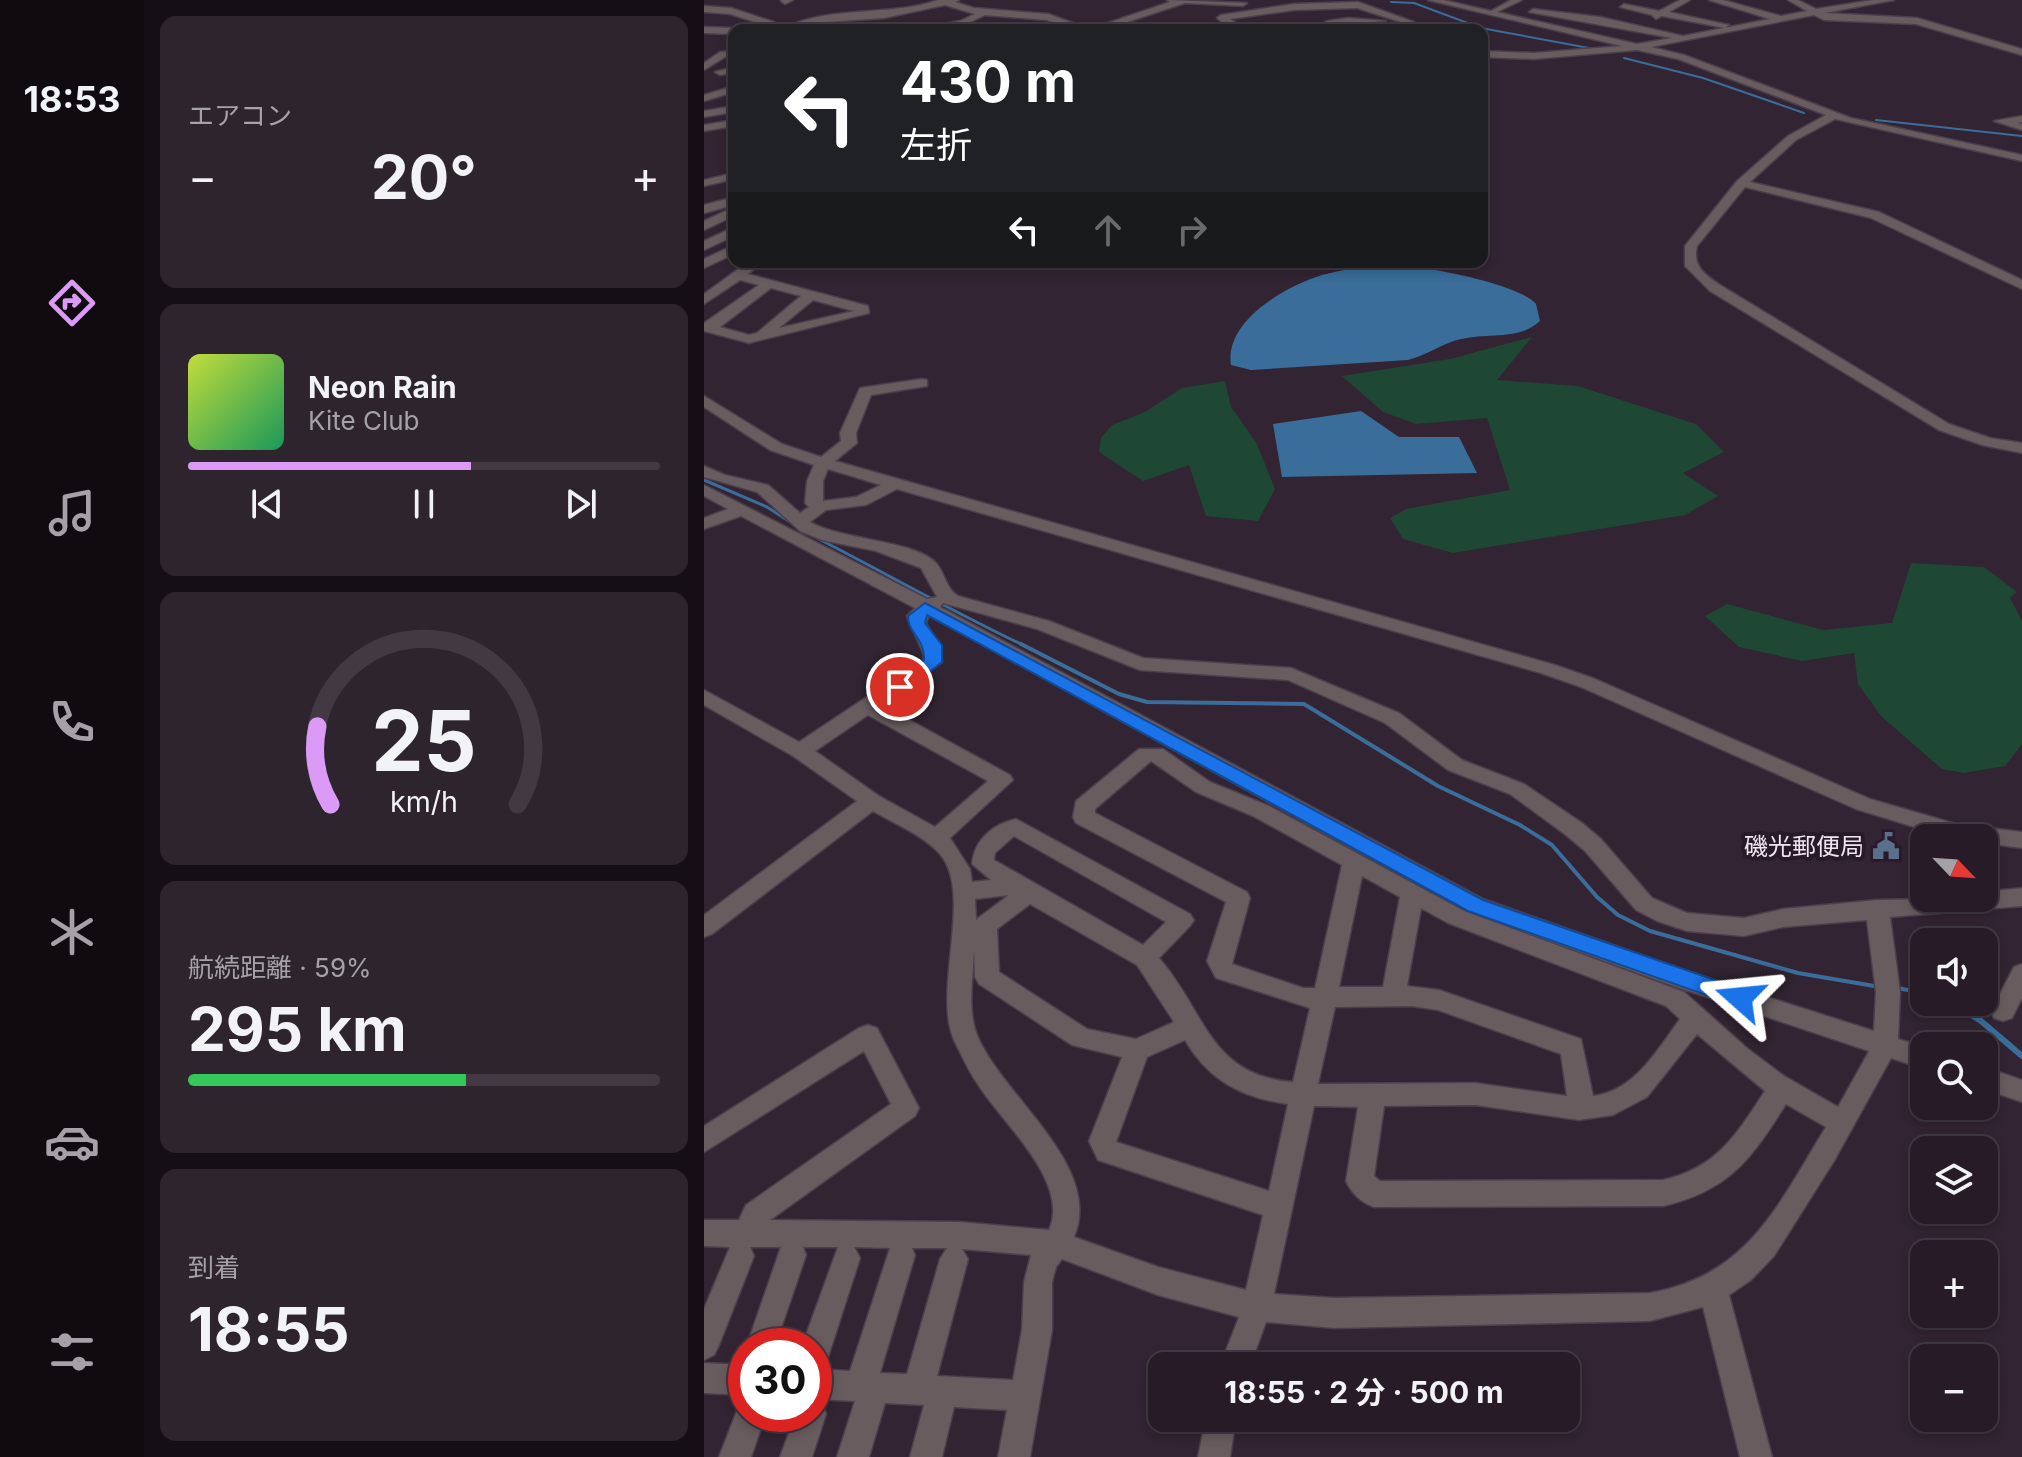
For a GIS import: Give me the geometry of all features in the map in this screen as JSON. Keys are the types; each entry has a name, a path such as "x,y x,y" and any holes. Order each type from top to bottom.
{"street":[{"path":"722,0 733,7"},
{"path":"1110,24 1179,0 1307,0"},
{"path":"1432,0 1507,20 1681,57 1835,115 2022,158"},
{"path":"1474,0 1511,13 1541,0"},
{"path":"1492,4 1518,0"},
{"path":"1507,20 1549,0"},
{"path":"1635,27 1686,0"},
{"path":"1792,0 1810,12 1838,19 1917,21 2022,52"},
{"path":"1488,54 1570,57 1642,47 1810,12 1890,0"},
{"path":"795,24 824,18 884,15 947,1 983,12 1048,17 1068,24"},
{"path":"1230,24 1221,18 1234,13 1358,2 1407,24"},
{"path":"1653,30 1705,3 1730,3 1783,19"},
{"path":"1671,34 1730,3"},
{"path":"1600,20 1625,4 1708,27 1740,23 1759,13"},
{"path":"704,9 733,7 771,24"},
{"path":"1543,14 1558,7"},
{"path":"886,24 963,8"},
{"path":"1708,27 1743,8"},
{"path":"1525,11 1618,23 1683,39"},
{"path":"1618,23 1642,11"},
{"path":"972,24 983,12"},
{"path":"1327,24 1374,24"},
{"path":"704,30 728,31"},
{"path":"705,66 728,54"},
{"path":"705,66 728,68"},
{"path":"720,72 728,70"},
{"path":"704,98 728,92"},
{"path":"704,114 728,110"},
{"path":"1835,115 1803,129 1741,183 1691,246 1688,262 1701,278 1944,427 1987,442 2022,448"},
{"path":"2022,119 1999,121 2022,127"},
{"path":"704,128 728,124"},
{"path":"719,165 728,163"},
{"path":"704,183 728,177"},
{"path":"1741,183 1875,215 2022,285"},
{"path":"706,203 728,191"},
{"path":"706,203 728,201"},
{"path":"706,203 728,209"},
{"path":"704,226 728,214"},
{"path":"704,246 728,235"},
{"path":"704,264 728,252"},
{"path":"704,300 747,268"},
{"path":"707,328 739,337 760,336 862,313 863,309 737,275"},
{"path":"704,284 720,276"},
{"path":"707,328 768,284"},
{"path":"760,336 811,295"},
{"path":"894,484 860,502 822,506 813,503 814,479 822,463 849,443 848,433 865,391 922,383"},
{"path":"704,400 776,447 822,463 1548,669 1588,683 1863,804 1956,832 2022,840"},
{"path":"704,471 720,479 762,488 800,521 828,536 880,547 928,565 935,602"},
{"path":"704,490 935,602 1475,905 1685,980 1910,1053"},
{"path":"800,521 822,506"},
{"path":"704,524 741,510"},
{"path":"800,751 933,662 933,645 916,624 916,616 935,602 1043,625 1140,664 1175,669 1266,670 1310,680 1392,718 1455,765 1517,789 1593,845 1644,904 1687,922 1744,927 1783,918 2022,897"},
{"path":"704,696 800,751 872,801 936,838 949,850 959,869 963,891 959,1011 976,1059 1061,1179 1067,1201 1066,1223 1057,1244 1043,1261 1038,1282 1037,1330 1014,1457"},
{"path":"870,707 1003,780 936,838"},
{"path":"1582,1108 1572,1047 1455,1004 1393,996 1303,998 1224,971 1219,961 1239,898 1084,817 1084,806 1146,754 1156,754 1203,787 1261,811 1456,917 1675,999 1739,1057 1782,1088 1842,1123"},
{"path":"704,928 872,801"},
{"path":"1145,958 1182,920 1016,827 1007,829 984,850 983,864 1145,958 1162,975 1189,1027 1231,1076 1267,1091 1373,1095 1473,1094 1582,1108 1614,1103 1630,1096 1696,1017"},
{"path":"1240,1352 1257,1307 1354,863"},
{"path":"963,891 1024,889"},
{"path":"1024,889 985,925 987,977 1081,1038 1137,1050 1189,1027"},
{"path":"1393,996 1412,893"},
{"path":"704,1233 743,1245 959,1235 1057,1244 1158,1281 1257,1307 1334,1313 1650,1307 1686,1302 1713,1291 1755,1259 1842,1123 1885,1044 1886,973 1877,909"},
{"path":"2003,1011 2022,974"},
{"path":"704,1140 868,1035 906,1108 756,1214 704,1345"},
{"path":"1137,1050 1102,1141 1107,1151 1278,1207"},
{"path":"1998,1083 2022,1091"},
{"path":"1373,1095 1360,1181 1374,1194 1663,1193 1699,1185 1718,1174 1782,1088"},
{"path":"766,1328 792,1255"},
{"path":"853,1457 867,1387 901,1255"},
{"path":"823,1328 846,1258"},
{"path":"926,1457 931,1391 954,1259"},
{"path":"1713,1291 1756,1457"},
{"path":"705,1381 728,1380"},
{"path":"832,1394 867,1387 1024,1396"},
{"path":"735,1457 744,1432"},
{"path":"796,1457 804,1432"},
{"path":"1214,1457 1218,1432"}],"green space":[{"path":"1532,337 1497,380 1578,386 1696,424 1724,452 1683,473 1718,496 1685,515 1453,553 1403,539 1390,518 1406,509 1510,490 1487,418 1416,424 1383,412 1342,376 1450,359"},
{"path":"1225,381 1231,407 1256,442 1275,489 1258,521 1206,516 1189,465 1143,481 1099,452 1101,438 1112,425 1145,412 1182,388"},
{"path":"1911,563 1984,567 2017,592 2010,598 2022,621 2022,744 2005,766 1964,773 1942,769 1882,717 1858,684 1854,653 1802,661 1739,647 1705,616 1727,604 1823,630 1892,623"}],"water":[{"path":"1354,268 1436,270 1486,281 1525,296 1536,304 1540,321 1513,334 1454,341 1408,360 1251,370 1231,365 1231,349 1247,320 1276,297 1322,275"},
{"path":"1361,411 1399,437 1459,437 1477,473 1282,477 1273,424"}],"waterway":[{"path":"1391,2 1414,3 1470,24"},
{"path":"1488,29 1589,48"},
{"path":"1624,58 1703,78 1804,113"},
{"path":"1876,120 2022,136"},
{"path":"704,480 767,507 795,525"},
{"path":"809,534 1023,645"},
{"path":"1023,645 1119,694 1147,702 1304,704 1438,786 1520,825 1552,845 1597,897 1618,915 1650,931 1798,973 1880,987"},
{"path":"1897,988 1910,990"},
{"path":"1973,1016 2022,1056"}],"place":[{"name":"磯光郵便局","path":"1886,846"}],"route":[{"path":"900,687 933,662 933,645 916,624 916,616 925,608 1123,712 1216,766 1475,905 1504,918 1740,998"}]}
